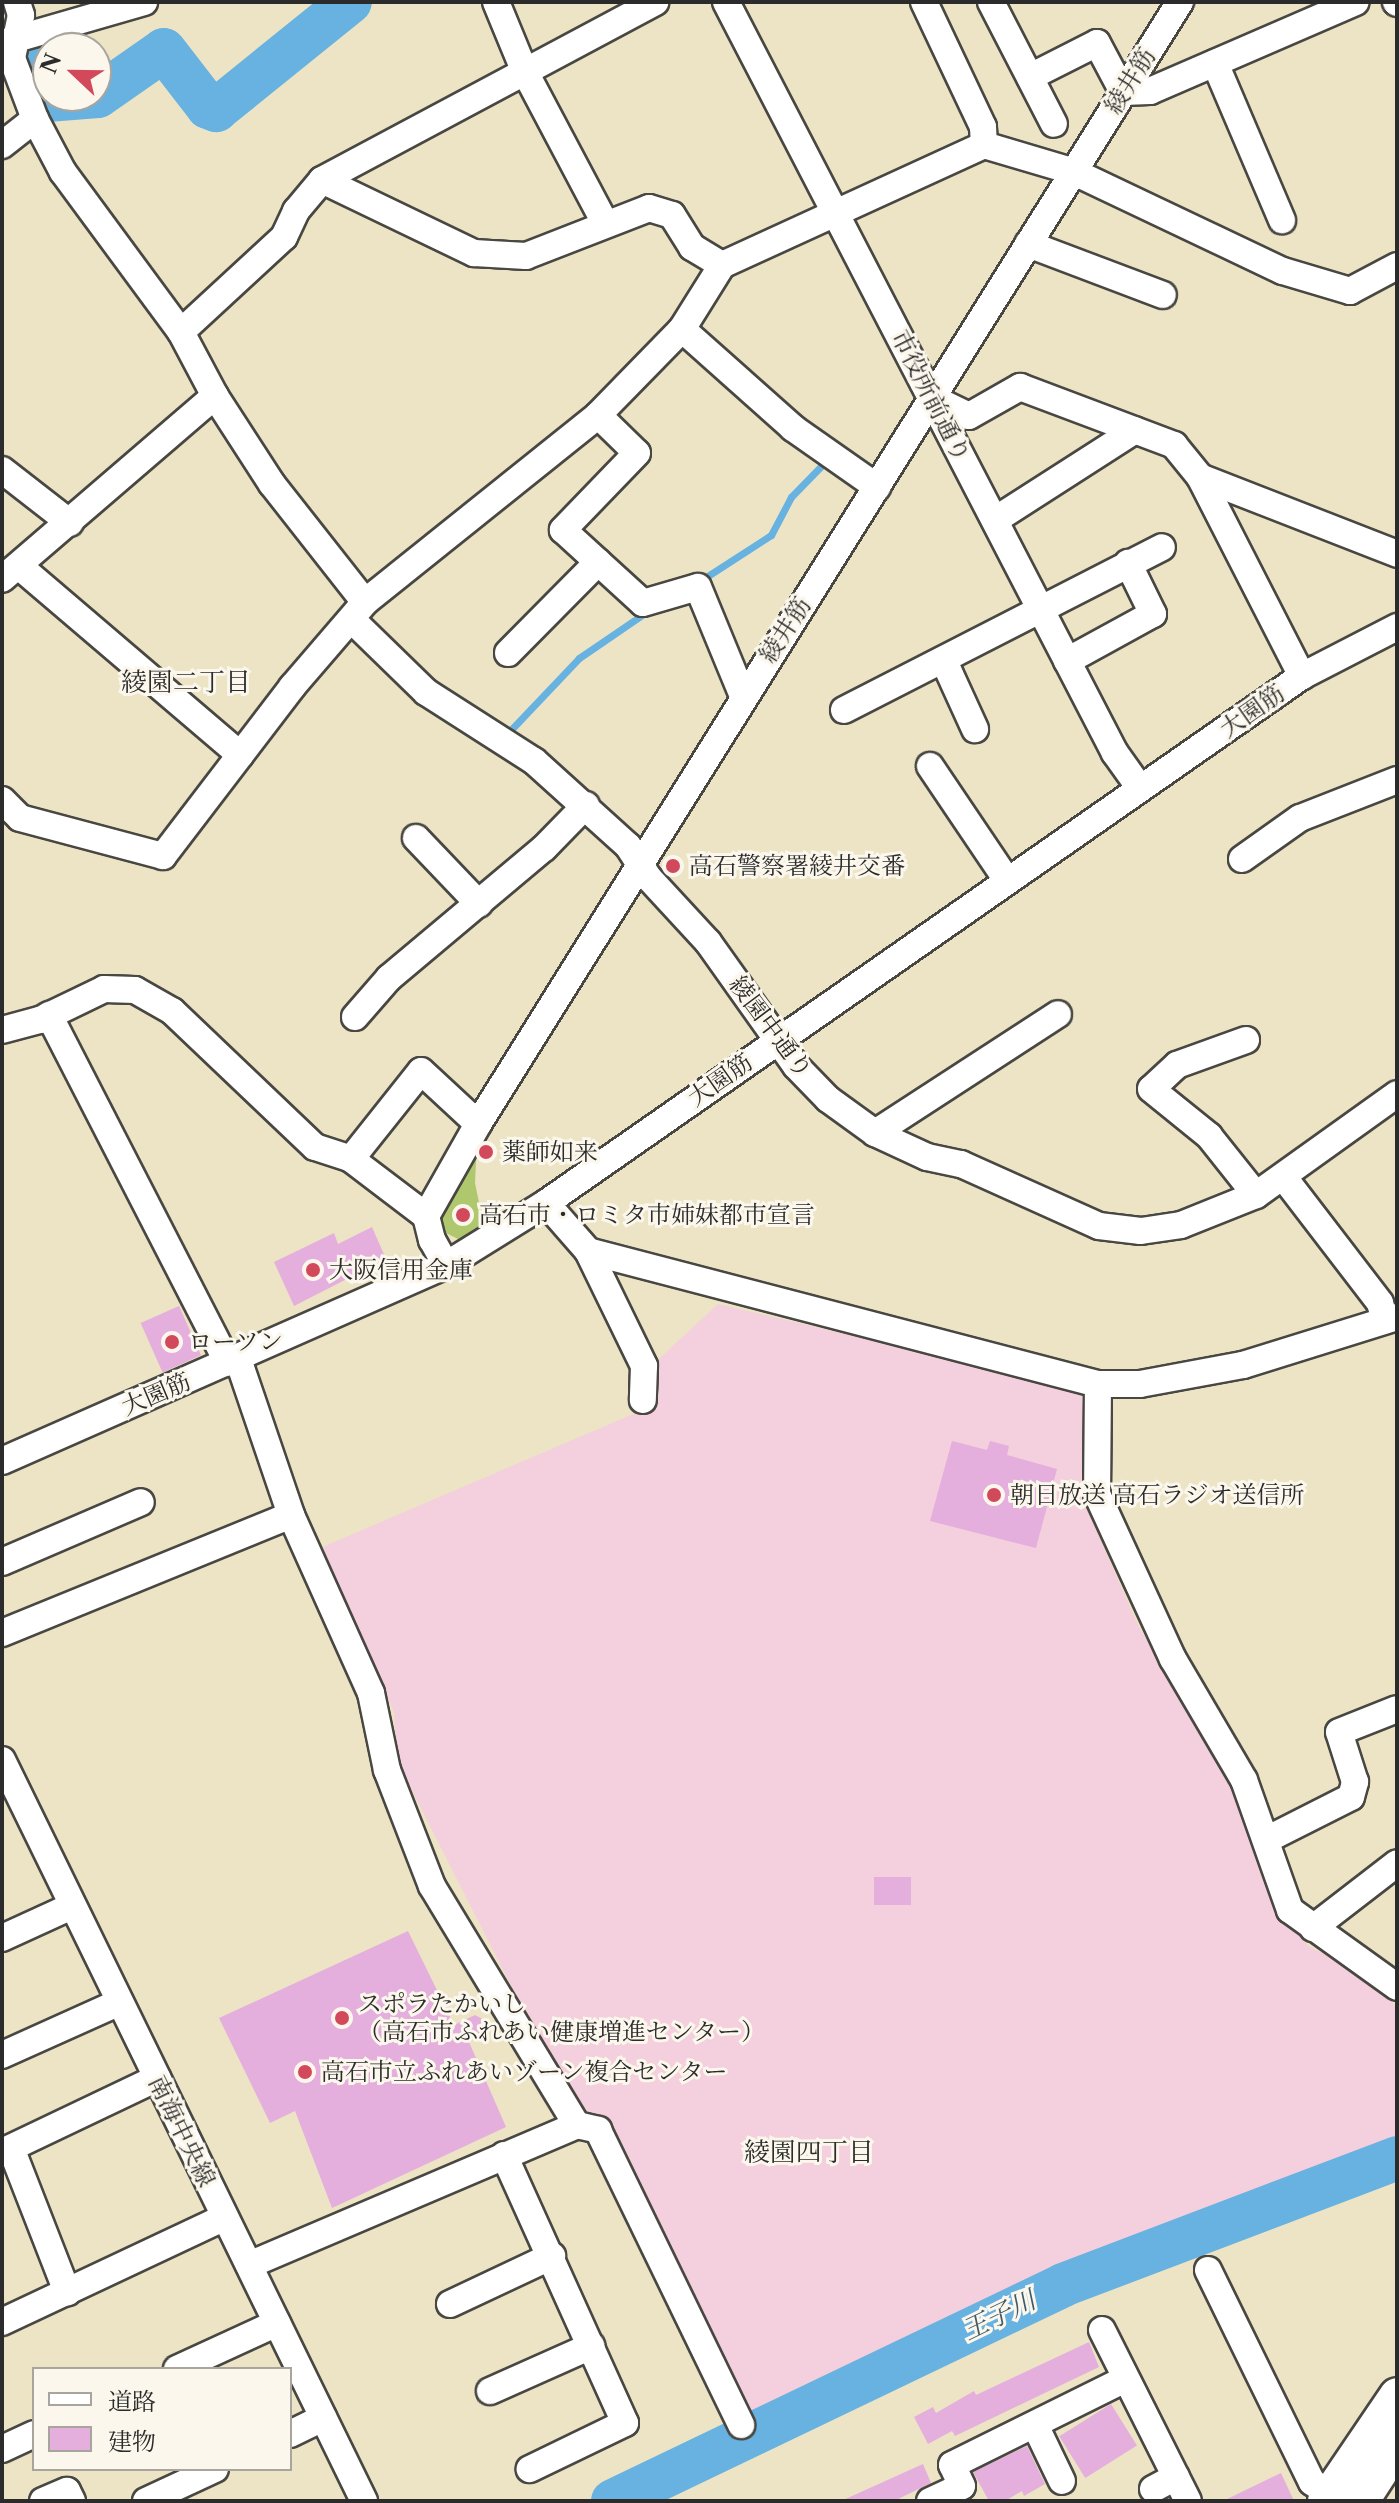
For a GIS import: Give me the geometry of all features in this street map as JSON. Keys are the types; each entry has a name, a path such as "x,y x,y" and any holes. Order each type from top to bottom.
{"highway":[{"path":"1337,2499 1397,2441"},
{"path":"1380,2501 1397,2476"}],"main road":[{"path":"1337,2499 1397,2395"}],"street":[{"name":"綾園中通り","path":"17,2 21,15 8,42 12,58 35,119 63,172 181,332 215,396 358,611 426,692 534,761 586,805 708,942 777,1039 828,1099 875,1133 1099,1226 1141,1231 1181,1225 1256,1195 1285,1179 1397,1094"},
{"path":"8,42 144,2"},
{"path":"496,2 524,70 605,223"},
{"path":"181,332 284,237 322,180 656,2"},
{"name":"市役所前通り","path":"726,2 1115,753 1140,788"},
{"path":"991,2 1054,124"},
{"name":"綾井筋","path":"426,1216 478,1124 639,861 1180,2"},
{"path":"1030,77 1097,43 1123,92 1150,91 1356,2"},
{"path":"929,4 983,127 984,145"},
{"path":"1215,63 1282,220"},
{"path":"2,145 35,119"},
{"path":"2,800 20,818 163,856 240,755 358,611 598,415 682,329 722,265 837,216 984,145 1072,171 1283,271 1350,291 1397,266"},
{"path":"322,180 474,253 526,256 649,208 672,215 692,247 722,265"},
{"path":"1028,244 1163,295"},
{"path":"682,329 793,428 877,487"},
{"path":"932,398 969,416 1020,387 1174,445 1200,477 1302,676"},
{"path":"215,396 10,572 240,755"},
{"path":"598,415 637,453 563,530 643,603 698,587 743,696"},
{"path":"995,520 1135,430"},
{"path":"2,470 70,523"},
{"path":"1200,477 1397,554"},
{"path":"844,710 1028,619 1040,607 1162,547"},
{"path":"508,653 598,562"},
{"path":"1067,661 1153,614 1128,563"},
{"name":"大園筋","path":"2,1461 446,1265 546,1203 777,1039 1302,676 1397,627"},
{"path":"944,661 975,729"},
{"path":"930,766 1007,880"},
{"path":"1242,859 1300,818 1397,780"},
{"path":"355,1017 437,925 479,904 586,805"},
{"path":"416,838 479,904"},
{"path":"2,1030 49,1015 104,989 135,990 172,1011 315,1147 351,1159 426,1216 432,1240 446,1265"},
{"path":"875,1133 1058,1014"},
{"path":"49,1015 233,1361 291,1515 371,1693 387,1770 432,1886 577,2125"},
{"path":"1246,1040 1177,1065 1151,1089 1209,1136 1256,1195"},
{"path":"351,1159 421,1071 478,1124"},
{"path":"588,1251 1098,1384 1140,1384 1243,1365 1391,1318 1285,1179"},
{"path":"546,1203 588,1251 644,1366 643,1400"},
{"path":"1098,1384 1097,1494 1173,1659 1244,1780 1290,1910 1397,1987"},
{"path":"2,1562 141,1502"},
{"path":"2,1633 291,1515"},
{"path":"1266,1840 1351,1797 1355,1782 1339,1732 1397,1709"},
{"name":"南海中央線","path":"2,1760 364,2501"},
{"path":"1313,1928 1397,1863"},
{"path":"2,1938 72,1906"},
{"path":"2,2055 120,2002"},
{"path":"67,2292 7,2150 157,2078"},
{"path":"249,2265 577,2125 598,2130 741,2425"},
{"path":"504,2155 625,2423 530,2469"},
{"path":"2,2322 225,2217"},
{"path":"450,2304 552,2256"},
{"path":"1207,2290 1253,2393 1312,2482 1337,2499"},
{"path":"181,2367 277,2323"},
{"path":"1102,2330 1165,2483 1188,2501"},
{"path":"490,2391 591,2346"},
{"path":"930,2501 965,2493 952,2465 1123,2380"},
{"path":"292,2433 323,2418"},
{"path":"1035,2425 1062,2481"},
{"path":"2,2449 32,2435"},
{"path":"146,2501 211,2471"},
{"path":"43,2501 67,2491 72,2501"}],"shaded area":[{"path":"718,1304 1085,1390 1081,1495 1137,1623 1242,1808 1275,1899 1308,1946 1369,1976 1397,2008 1397,2136 1070,2274 752,2421 606,2117 572,2106 397,1761 394,1712 320,1548 645,1409 648,1369"}],"green space":[{"path":"477,1143 475,1183 481,1212 490,1224 458,1239 444,1232 440,1221"}],"building":[{"name":"大阪信用金庫","path":"372,1227 386,1259 294,1306 274,1262 334,1233 338,1244"},
{"name":"ローソン","path":"179,1306 201,1355 163,1372 141,1323"},
{"name":"朝日放送 高石ラジオ送信所","path":"952,1441 987,1450 990,1441 1009,1446 1007,1455 1057,1469 1036,1548 930,1521"},
{"path":"874,1877 911,1877 911,1905 874,1905"},
{"name":"高石市立ふれあいゾーン複合センター","path":"408,1931 454,2025 475,2015 486,2021 484,2035 469,2042 506,2127 332,2208 295,2111 270,2123 219,2018"},
{"path":"1089,2342 1099,2367 955,2436 952,2431 928,2444 914,2417 933,2407 936,2413 974,2391 976,2395"},
{"path":"1111,2404 1137,2446 1085,2478 1059,2436"},
{"path":"1027,2446 1045,2484 1024,2496 1022,2491 1005,2501 989,2501 973,2472"},
{"path":"923,2464 931,2483 894,2501 841,2501"},
{"path":"1281,2473 1294,2501 1223,2501"}],"waterway":[{"path":"28,54 47,100 98,96 164,50 208,107 216,110 350,2"},
{"path":"703,579 771,535 791,497 827,460"},
{"path":"506,735 579,658 645,613"},
{"name":"王子川","path":"613,2501 1063,2285 1397,2158"}],"place":[{"name":"高石警察署綾井交番","path":"673,866"},
{"name":"薬師如来","path":"486,1152"},
{"name":"高石市・ロミタ市姉妹都市宣言","path":"463,1215"},
{"name":"大阪信用金庫","path":"313,1270"},
{"name":"ローソン","path":"172,1342"},
{"name":"朝日放送 高石ラジオ送信所","path":"994,1495"},
{"name":"スポラたかいし （高石市ふれあい健康増進センター）","path":"342,2018"},
{"name":"高石市立ふれあいゾーン複合センター","path":"305,2072"}],"district":[{"name":"綾園二丁目","path":"186,683"},
{"name":"綾園四丁目","path":"809,2153"}]}
